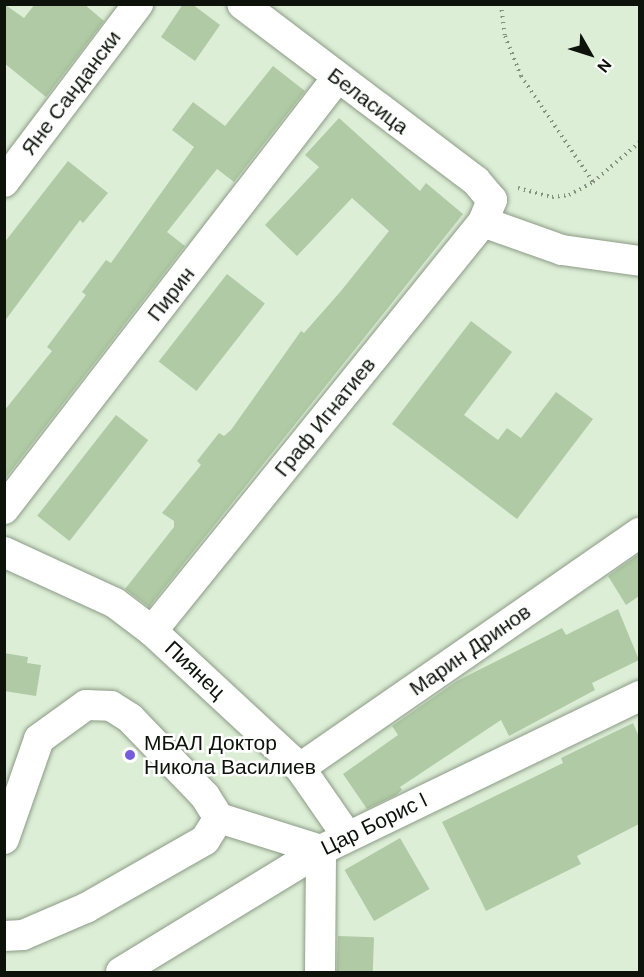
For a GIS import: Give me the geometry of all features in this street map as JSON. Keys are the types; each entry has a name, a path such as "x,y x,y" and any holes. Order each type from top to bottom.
{"street":[{"name":"Яне Сандански","path":"4,182 138,4"},
{"name":"Беласица","path":"242,4 476,181 488,211"},
{"name":"Пирин","path":"4,510 337,78"},
{"path":"488,211 562,250 639,261"},
{"name":"Граф Игнатиев","path":"152,631 488,211"},
{"name":"Марин Дринов","path":"300,768 639,532"},
{"name":"Пиянец","path":"4,552 115,603 152,631 300,768 330,807 334,843"},
{"name":"Цар Борис I","path":"120,972 334,843 639,696"},
{"path":"4,839 39,739 87,705 111,706 130,718 205,796 219,818 334,843 320,972"},
{"path":"4,936 23,935 86,909 205,840 219,818"}],"path":[{"path":"501,4 505,36 521,76 593,182"},
{"path":"488,211 507,188 561,196 593,182 639,142"}],"building":[{"path":"4,4 24,18 35,4 84,4 104,21 46,97 4,63"},
{"path":"183,4 192,4 220,25 195,61 161,37"},
{"path":"273,66 305,91 234,182 217,169 167,232 185,246 4,480 4,411 52,351 47,347 86,295 82,292 106,260 111,263 194,147 172,130 193,102 225,126"},
{"path":"339,118 420,191 426,183 463,214 149,607 125,589 174,527 174,521 162,513 201,465 197,461 219,433 224,436 231,430 301,331 304,333 341,291 389,231 352,198 297,256 265,225 319,167 305,155"},
{"path":"68,161 108,193 83,223 80,220 4,322 4,243"},
{"path":"227,274 265,304 196,391 159,361"},
{"path":"471,321 512,352 464,415 498,440 507,428 521,438 556,392 593,419 517,519 392,424"},
{"path":"116,415 148,440 70,541 37,516"},
{"path":"639,554 639,596 626,605 608,576"},
{"path":"618,609 639,660 592,683 595,690 509,736 501,720 400,787 402,790 396,795 367,809 343,774 398,735 392,726 457,681 562,628 566,635"},
{"path":"4,653 28,657 27,663 41,665 36,696 4,691"},
{"path":"633,723 639,737 639,824 577,856 581,864 486,911 442,822 563,763 561,758"},
{"path":"400,838 429,889 374,921 345,870"},
{"path":"338,936 374,937 373,972 337,972"}],"place":[{"name":"МБАЛ Доктор Никола Василиев","path":"130,755"}]}
